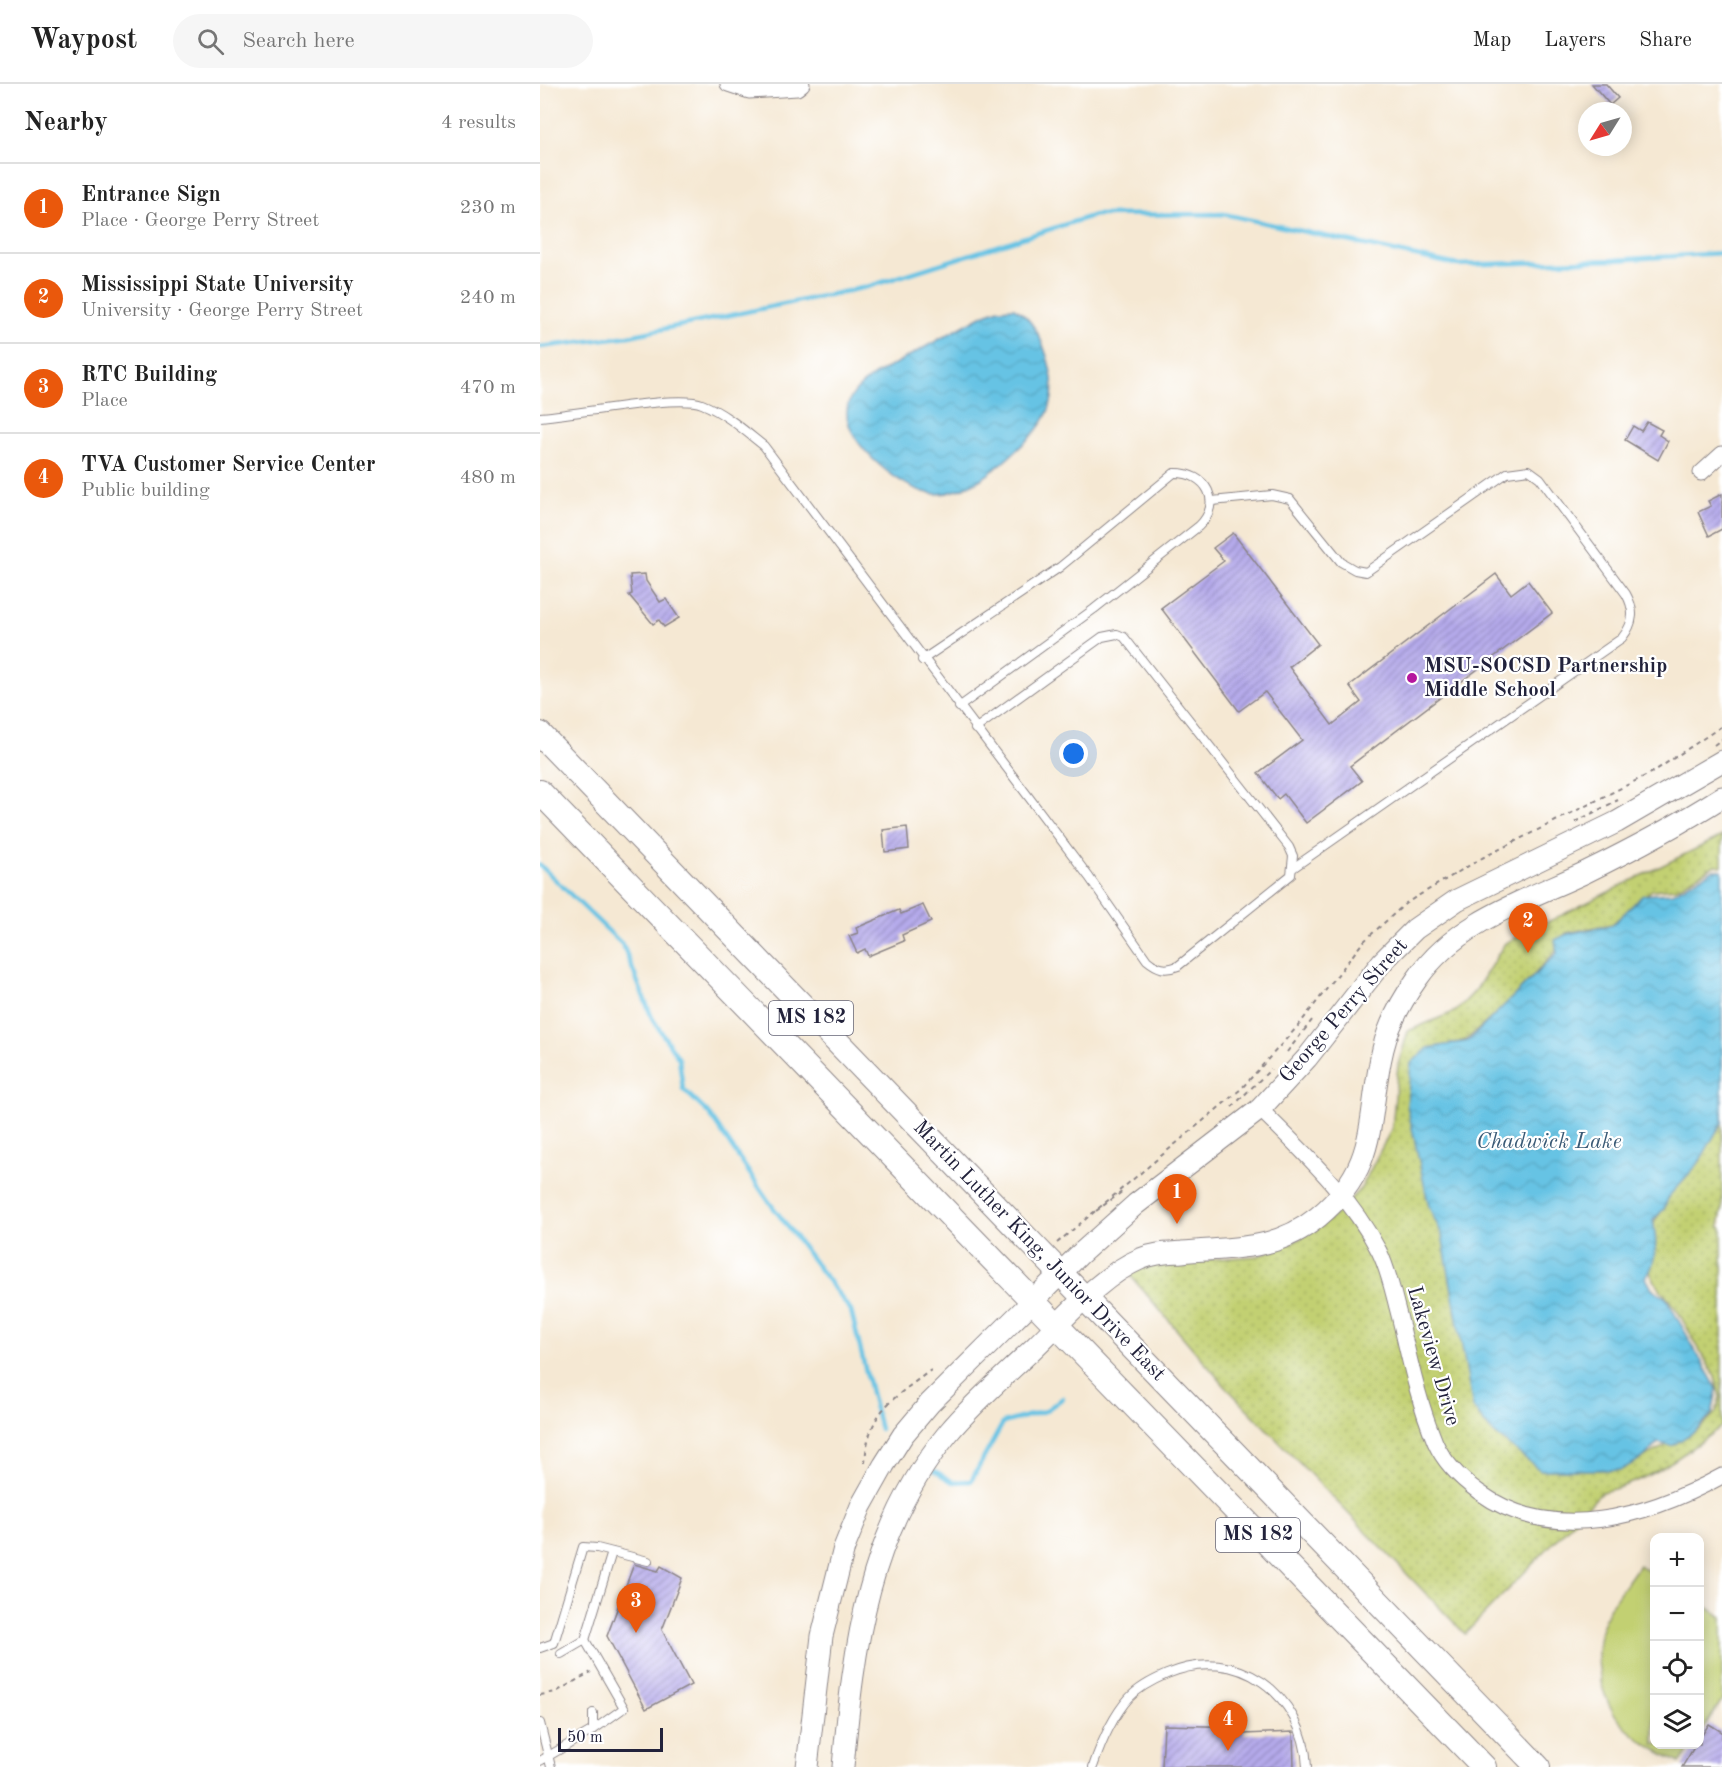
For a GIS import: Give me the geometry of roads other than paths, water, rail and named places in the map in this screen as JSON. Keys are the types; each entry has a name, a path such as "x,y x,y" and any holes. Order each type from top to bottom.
{"main road":[{"name":"Martin Luther King, Junior Drive East","path":"540,734 887,1097 1086,1298 1538,1767"},
{"name":"Martin Luther King, Junior Drive East","path":"540,792 1484,1767"}],"street":[{"path":"728,84 749,91 797,88 802,84"},
{"path":"1701,473 1722,454"},
{"name":"George Perry Street","path":"807,1767 824,1625 844,1548 861,1506 903,1435 916,1419 1060,1273 1136,1204 1260,1109 1307,1058 1382,962 1429,918 1492,881 1617,822 1722,761"},
{"name":"George Perry Street","path":"843,1767 859,1634 871,1578 888,1532 908,1490 952,1429 1086,1298 1123,1268 1154,1254 1248,1249 1289,1235 1316,1219 1341,1192 1359,1167 1371,1137 1380,1064 1389,1028 1416,981 1442,950 1484,920 1647,841 1722,797"},
{"name":"Lakeview Drive","path":"1260,1109 1341,1192 1361,1220 1386,1266 1426,1419 1436,1444 1463,1481 1505,1508 1563,1523 1628,1514 1659,1506 1686,1496 1722,1476"}],"lane":[{"path":"540,417 669,402 701,403 735,423 764,446 922,660 1089,878 1147,960 1157,968 1169,969 1178,966 1291,875 1293,856 1288,847 1124,637 1117,634 1102,637 975,729"},
{"path":"1212,501 1272,495 1290,499 1341,562 1355,570 1366,572 1508,473 1529,470 1540,478 1626,594 1633,607 1629,630 1623,638 1293,868"},
{"path":"922,660 1085,549 1174,473 1196,477 1206,488 1212,501 1211,511 1199,526 1094,609 959,707"},
{"path":"540,1648 554,1643 583,1547 648,1561"},
{"path":"561,1654 585,1640 612,1552"},
{"path":"540,1761 593,1730 624,1707 585,1640"},
{"path":"1094,1767 1114,1720 1130,1698 1151,1681 1183,1667 1213,1664 1238,1669 1267,1684 1290,1707 1302,1732 1307,1767"},
{"path":"593,1713 593,1730"},
{"path":"540,1723 551,1767"}],"water":[{"path":"1014,308 1022,313 1035,329 1050,369 1052,398 1042,423 1013,454 972,484 949,493 936,494 909,486 880,465 866,452 856,438 849,425 847,412 849,401 873,376 985,314 999,309"},
{"name":"Chadwick Lake","path":"1713,870 1722,870 1722,1122 1698,1164 1669,1196 1664,1209 1653,1220 1656,1250 1653,1264 1646,1278 1652,1289 1666,1298 1717,1389 1712,1414 1695,1431 1672,1446 1658,1443 1643,1458 1621,1470 1540,1470 1490,1430 1473,1408 1442,1235 1429,1207 1407,1105 1411,1063 1428,1048 1468,1041 1557,953 1555,940 1567,934 1612,925 1643,895 1673,893"}],"waterway":[{"path":"540,347 629,336 867,287 1095,215 1224,214 1457,265 1614,260 1722,253"},
{"path":"540,865 623,945 652,1018 679,1059 683,1089 710,1115 767,1199 851,1311 880,1429"},
{"path":"935,1471 953,1482 971,1481 1003,1423 1045,1411 1063,1398"}],"place":[{"name":"MSU-SOCSD Partnership Middle School","path":"1412,678"},
{"name":"Mississippi State University","path":"1528,953"},
{"name":"Entrance Sign","path":"1177,1224"},
{"name":"RTC Building","path":"636,1633"},
{"name":"TVA Customer Service Center","path":"1228,1751"}]}
